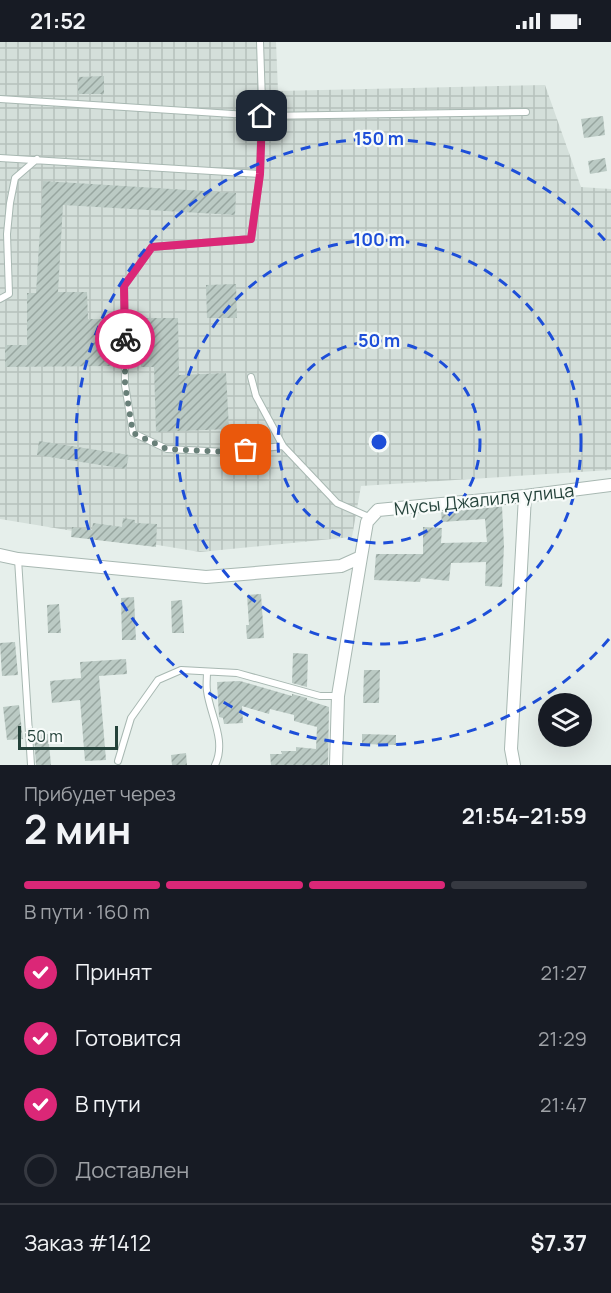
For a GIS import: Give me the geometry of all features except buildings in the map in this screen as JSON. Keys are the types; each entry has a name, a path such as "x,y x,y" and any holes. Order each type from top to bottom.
{"street":[{"name":"Мусы Джалиля улица","path":"336,765 338,696 367,522 378,510 611,485"},
{"path":"514,765 512,749 525,496"},
{"path":"0,555 18,559 206,577 341,566 361,557"}],"lane":[{"path":"260,42 262,116 260,174 251,239 152,247 124,286 125,385 133,433 167,449 228,452 283,446"},
{"path":"0,99 262,116 526,112"},
{"path":"0,158 260,174"},
{"path":"0,299 9,294 7,234 15,178 37,159"},
{"path":"251,377 256,396 283,446 337,503 371,518"},
{"path":"18,559 32,765"},
{"path":"118,761 131,718 158,680 181,670 237,673 321,696 338,696"},
{"path":"207,672 207,691 217,726 219,757 215,765"}],"shaded area":[{"path":"0,42 276,42 278,91 545,85 581,187 611,189 611,470 361,486 352,537 200,552 0,519"}],"way so far":[{"path":"125,339 125,385 133,433 167,449 228,452 246,450"}],"route":[{"path":"125,339 124,286 152,247 251,239 260,174 262,116"}]}
